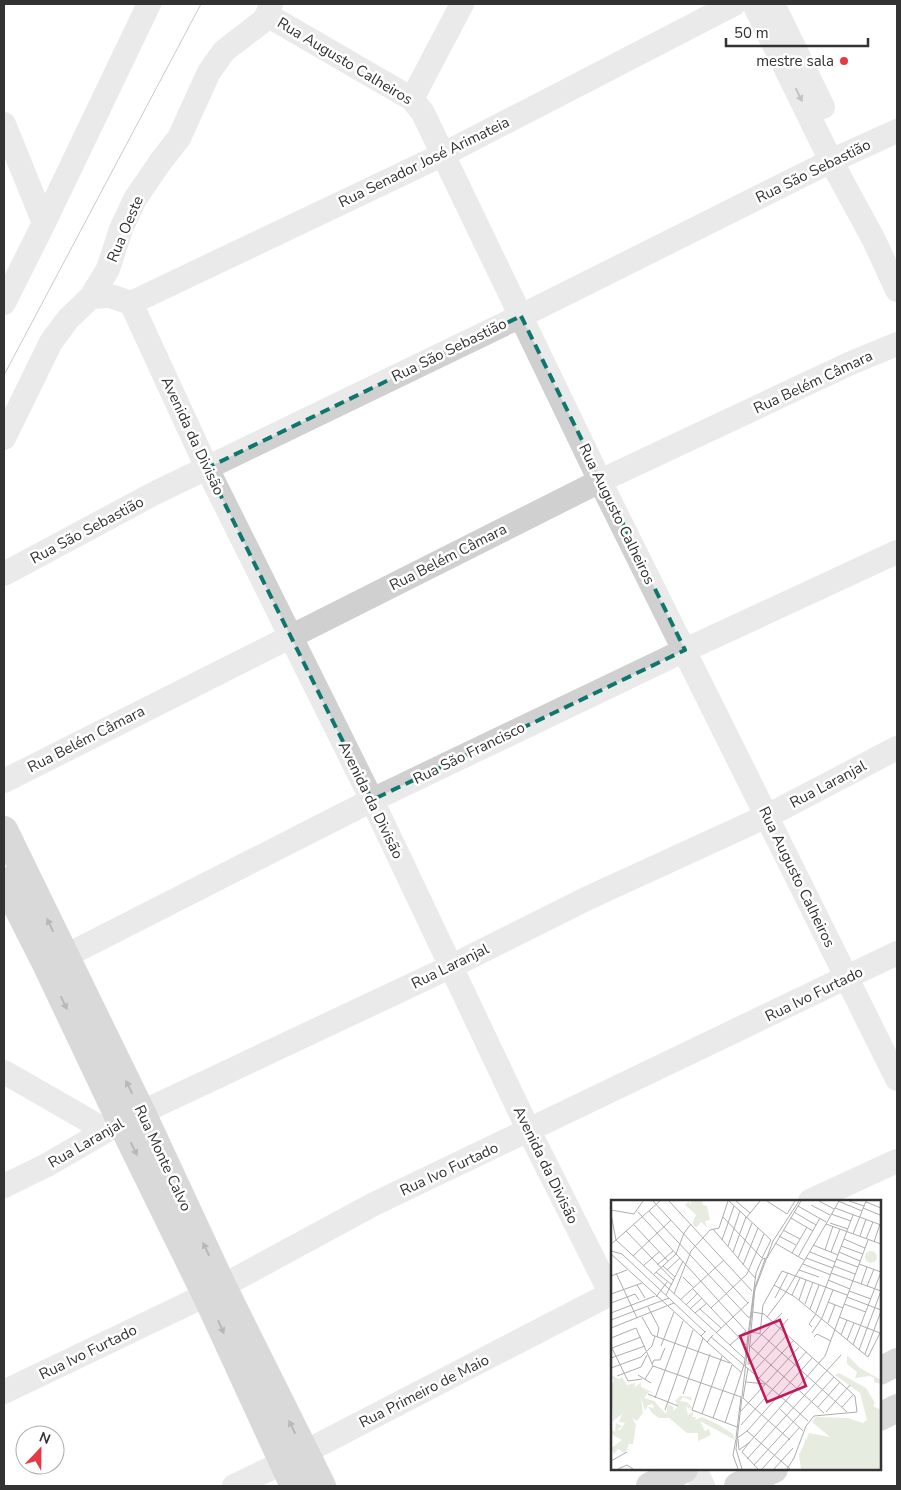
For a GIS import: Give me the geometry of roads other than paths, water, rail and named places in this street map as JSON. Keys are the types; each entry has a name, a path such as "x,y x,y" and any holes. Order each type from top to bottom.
{"main road":[{"name":"Rua Monte Calvo","path":"4,830 122,1121 214,1290 294,1457 322,1486"},
{"name":"Rua Monte Calvo","path":"4,881 56,961"},
{"path":"881,1370 897,1362"},
{"path":"881,1416 897,1408"},
{"name":"Rua Monte Calvo","path":"294,1457 294,1486"},
{"path":"650,1486 682,1470"},
{"path":"738,1486 772,1470"}],"street":[{"path":"4,303 149,4"},
{"path":"412,99 462,4"},
{"name":"Rua Senador José Arimateia","path":"110,299 444,154 734,4"},
{"path":"754,4 838,158 897,254"},
{"path":"773,4 838,158 897,290"},
{"name":"Rua Augusto Calheiros","path":"269,9 412,99 423,113 600,481 897,1079"},
{"name":"Rua Oeste","path":"4,438 51,342 68,319 110,299 108,269 122,229 136,199 179,138 209,72 224,51 255,28 269,9"},
{"path":"4,124 44,223"},
{"name":"Rua São Sebastião","path":"4,574 153,494 521,316 897,130"},
{"name":"Avenida da Divisão","path":"110,299 207,468 372,800 529,1131 611,1293"},
{"name":"Rua Belém Câmara","path":"4,781 600,481 851,363 897,344"},
{"name":"Rua São Francisco","path":"56,961 372,800 685,650 897,552"},
{"name":"Rua Laranjal","path":"4,1186 47,1165 122,1121 450,967 588,898 767,816 897,748"},
{"name":"Rua Ivo Furtado","path":"4,1392 214,1290 372,1205 897,953"},
{"path":"4,1072 122,1121"},
{"path":"812,1200 897,1161"},
{"name":"Rua Primeiro de Maio","path":"234,1486 611,1296"},
{"path":"695,1470 703,1486"}],"tram line":[{"path":"4,375 201,4"}],"place":[{"name":"mestre sala","path":"844,61"}]}
